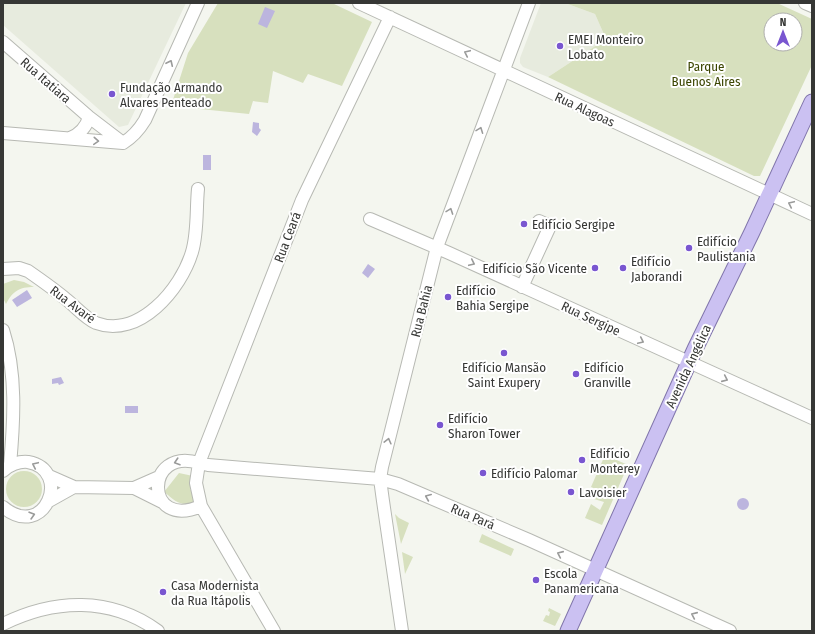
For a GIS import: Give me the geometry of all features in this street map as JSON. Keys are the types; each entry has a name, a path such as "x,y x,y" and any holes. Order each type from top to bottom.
{"main road":[{"name":"Avenida Angélica","path":"568,631 689,363 812,102"}],"street":[{"path":"3,133 123,143 139,131 145,120 198,3"},
{"name":"Rua Alagoas","path":"359,3 812,214"},
{"name":"Rua Bahia","path":"402,631 380,480 382,467 437,247 529,3"},
{"path":"805,3 812,6"},
{"name":"Rua Ceará","path":"199,463 302,200 390,18"},
{"name":"Rua Itatiara","path":"3,42 89,117 123,143"},
{"path":"70,138 81,132 86,126 89,117"},
{"name":"Rua Avaré","path":"3,269 15,268 28,271 94,322 110,325 132,322 148,314 158,306 172,291 186,267 195,241 198,189"},
{"name":"Rua Sergipe","path":"370,219 437,247 812,418"},
{"path":"522,287 550,226 538,221"},
{"path":"3,330 8,346 12,384 13,414 7,468 28,462 36,464 48,476 74,487 134,488 159,477 168,465 175,462 184,460 199,463 197,490 201,506 274,631"},
{"name":"Rua Pará","path":"199,463 380,480 402,485 730,631"},
{"path":"3,507 10,513 28,517 44,509 49,501 51,484 48,476"},
{"path":"159,477 158,493 162,502"},
{"path":"49,501 74,487"},
{"path":"134,488 162,502 172,510 181,512 201,506"},
{"path":"3,624 34,612 56,606 78,605 108,607 127,613 158,631"}],"shaded area":[{"name":"Fundação Armando Alvares Penteado","path":"3,3 186,3 128,125 119,127 3,25"},
{"name":"EMEI Monteiro Lobato","path":"541,3 565,3 595,14 606,39 548,77 523,67 520,63 520,58"},
{"path":"265,7 275,11 267,28 258,24"},
{"path":"253,122 259,123 259,128 261,130 257,136 252,132"},
{"path":"203,155 211,155 211,170 203,170"},
{"path":"368,264 375,269 368,278 362,273"},
{"path":"27,290 32,298 17,307 12,300"},
{"path":"61,377 64,383 59,385 58,383 52,384 52,379"},
{"path":"125,406 138,406 138,413 125,413"},
{"path":"741,498 745,498 749,504 745,510 741,510 737,506 737,502"}],"green space":[{"path":"218,3 332,3 372,22 342,86 308,74 303,83 273,71 268,103 253,101 249,114 171,106 188,53"},
{"name":"Parque Buenos Aires","path":"565,3 777,3 797,12 763,12 763,52 803,52 803,15 812,19 812,65 760,176 754,176 548,77 606,39 595,14"},
{"path":"14,280 24,282 34,287 20,289 11,296 6,304 3,298 3,284"},
{"path":"605,455 628,465 602,525 585,518 591,504 600,510 604,502 594,499 598,490 591,487"},
{"path":"28,471 37,476 41,482 41,496 37,502 28,507 20,507 11,502 7,496 6,485 11,476 17,472"},
{"path":"179,473 193,476 194,479 190,489 195,496 194,503 181,503 164,492"},
{"path":"395,514 399,518 409,523 401,544"},
{"path":"482,534 514,549 511,556 479,542"},
{"path":"402,552 413,557 405,574"},
{"path":"549,608 561,614 555,626 543,621 546,615 549,616"}],"place":[{"name":"EMEI Monteiro Lobato","path":"560,46"},
{"name":"Fundação Armando Alvares Penteado","path":"112,94"},
{"name":"Edifício Sergipe","path":"524,224"},
{"name":"Edifício Paulistania","path":"689,248"},
{"name":"Edifício São Vicente","path":"595,268"},
{"name":"Edifício Jaborandi","path":"623,268"},
{"name":"Edifício Bahia Sergipe","path":"448,297"},
{"name":"Edifício Mansão Saint Exupery","path":"504,353"},
{"name":"Edifício Granville","path":"576,374"},
{"name":"Edifício Sharon Tower","path":"440,425"},
{"name":"Edifício Monterey","path":"582,460"},
{"name":"Edifício Palomar","path":"483,473"},
{"name":"Lavoisier","path":"571,492"},
{"name":"Escola Panamericana","path":"536,580"},
{"name":"Casa Modernista da Rua Itápolis","path":"163,592"}]}
